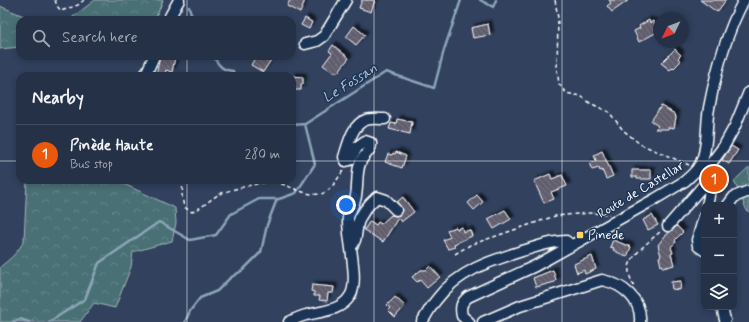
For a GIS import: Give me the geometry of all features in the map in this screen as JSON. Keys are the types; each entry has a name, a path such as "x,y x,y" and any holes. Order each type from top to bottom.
{"street":[{"path":"170,16 179,0"},
{"path":"305,44 317,41 324,36 346,0"},
{"name":"Route de Castellar","path":"469,322 462,316 460,308 462,302 468,297 534,266 655,199 685,180 703,175 703,157 709,109 721,56 736,14 744,0"},
{"path":"147,72 152,60"},
{"path":"668,226 724,146 735,126 749,92"},
{"path":"290,322 304,315 330,310 342,304 351,296 354,279 348,228 348,215 355,200 360,163 371,148 371,143 365,141 358,146 350,160 346,161 344,157 352,134 358,124 366,120 385,119"},
{"path":"703,175 711,194 708,202"},
{"path":"731,202 734,197 749,191"},
{"path":"351,247 355,243 359,222 369,204 377,197 386,200 396,210"},
{"path":"701,227 697,240 698,246 701,248"},
{"path":"422,322 437,298 452,282 467,272 495,260 558,241 566,241 571,246"},
{"path":"483,322 520,306 602,280 614,283 633,297 640,315 640,322"},
{"path":"722,310 724,320"}],"path":[{"path":"55,0 61,11 78,5 84,0"},
{"path":"555,0 558,18 557,69 559,84 566,93 581,96 609,112 622,130 640,144 684,162 703,175"},
{"path":"280,184 309,193 320,194 330,189 343,171 346,161"},
{"path":"183,184 182,197 184,207 192,212 219,194 261,184"},
{"path":"455,254 470,245 556,216 590,213 612,214"},
{"path":"633,297 638,292 630,275 629,266 638,251 668,226"}],"green space":[{"path":"95,0 163,0 157,16 74,16"},
{"path":"0,6 24,16 16,16 16,47 0,49"},
{"path":"749,167 749,212 747,211 734,181"},
{"path":"27,184 124,184 175,208 176,223 172,241 133,252 131,267 115,308 94,303 80,322 0,322 0,267 17,252 24,240"}],"building":[{"path":"290,0 305,0 300,13 287,6"},
{"path":"362,0 375,0 371,12 359,8"},
{"path":"609,0 629,0 612,12 607,6 611,3"},
{"path":"700,0 726,0 717,12"},
{"path":"305,18 312,22 309,29 301,25"},
{"path":"649,20 650,23 653,21 653,34 639,42 634,31 640,28 639,26"},
{"path":"488,24 490,35 473,38 471,28"},
{"path":"354,26 365,35 356,45 346,37"},
{"path":"333,45 349,58 338,72 333,72 323,65 332,53 329,51"},
{"path":"675,49 681,55 678,58 680,62 670,70 661,63"},
{"path":"159,60 175,60 172,72 166,70 165,72 157,72"},
{"path":"254,60 271,60 263,72 251,65"},
{"path":"296,76 303,77 301,90 296,90"},
{"path":"661,106 675,114 676,117 674,128 669,127 668,129 655,129 658,126 651,121"},
{"path":"397,119 412,122 410,134 389,129 391,123 396,124"},
{"path":"731,146 738,150 729,164 722,160"},
{"path":"602,151 613,176 606,179 602,170 600,171 599,168 592,170 589,163 596,161 594,155"},
{"path":"396,152 406,156 402,168 385,162 388,154 392,155"},
{"path":"632,170 651,170 651,179 637,179 637,177 632,177"},
{"path":"550,174 552,179 562,175 567,186 551,192 554,199 544,203 534,181"},
{"path":"477,195 483,202 474,210 468,203"},
{"path":"403,197 414,212 401,222 398,218 383,242 364,230 370,221 376,225 378,222 381,224 391,215 400,215 402,209 397,202"},
{"path":"505,210 511,219 494,229 488,219"},
{"path":"652,215 658,225 648,230 643,220"},
{"path":"677,226 683,232 675,240 676,242 671,247 674,265 663,268 659,257 661,256 658,245 664,237"},
{"path":"456,227 457,229 462,227 463,232 470,230 472,236 454,244 455,247 448,249 443,240 450,237 447,230"},
{"path":"613,240 631,247 627,257 610,247"},
{"path":"592,256 596,269 585,274 584,270 577,273 574,264"},
{"path":"430,266 440,277 427,288 420,280 417,282 412,277 421,270 426,270"},
{"path":"553,270 556,280 555,282 536,287 533,278"},
{"path":"681,281 680,290 672,289 671,282"},
{"path":"312,285 334,287 333,293 328,293 327,301 319,300 320,296 314,296 314,292 311,291"},
{"path":"395,297 405,306 395,317 388,310 390,308 387,305"}],"waterway":[{"name":"Le Fossan","path":"296,125 305,124 386,72 434,88 444,50 461,0"},
{"name":"Le Fossan","path":"480,0 493,7 496,0"},
{"path":"189,7 192,16"},
{"path":"216,60 223,68 233,72"},
{"path":"49,322 85,299 99,263 159,222 190,240 216,235 231,214 259,199 279,199 296,193 315,164 305,124"},
{"name":"Le Fossan","path":"185,322 190,311 200,298 217,291 230,278 243,270 261,252 267,225 277,199"},
{"path":"13,322 20,319 29,322"}],"place":[{"name":"Pinède Haute","path":"714,179"},
{"name":"Pinede","path":"580,235"}]}
